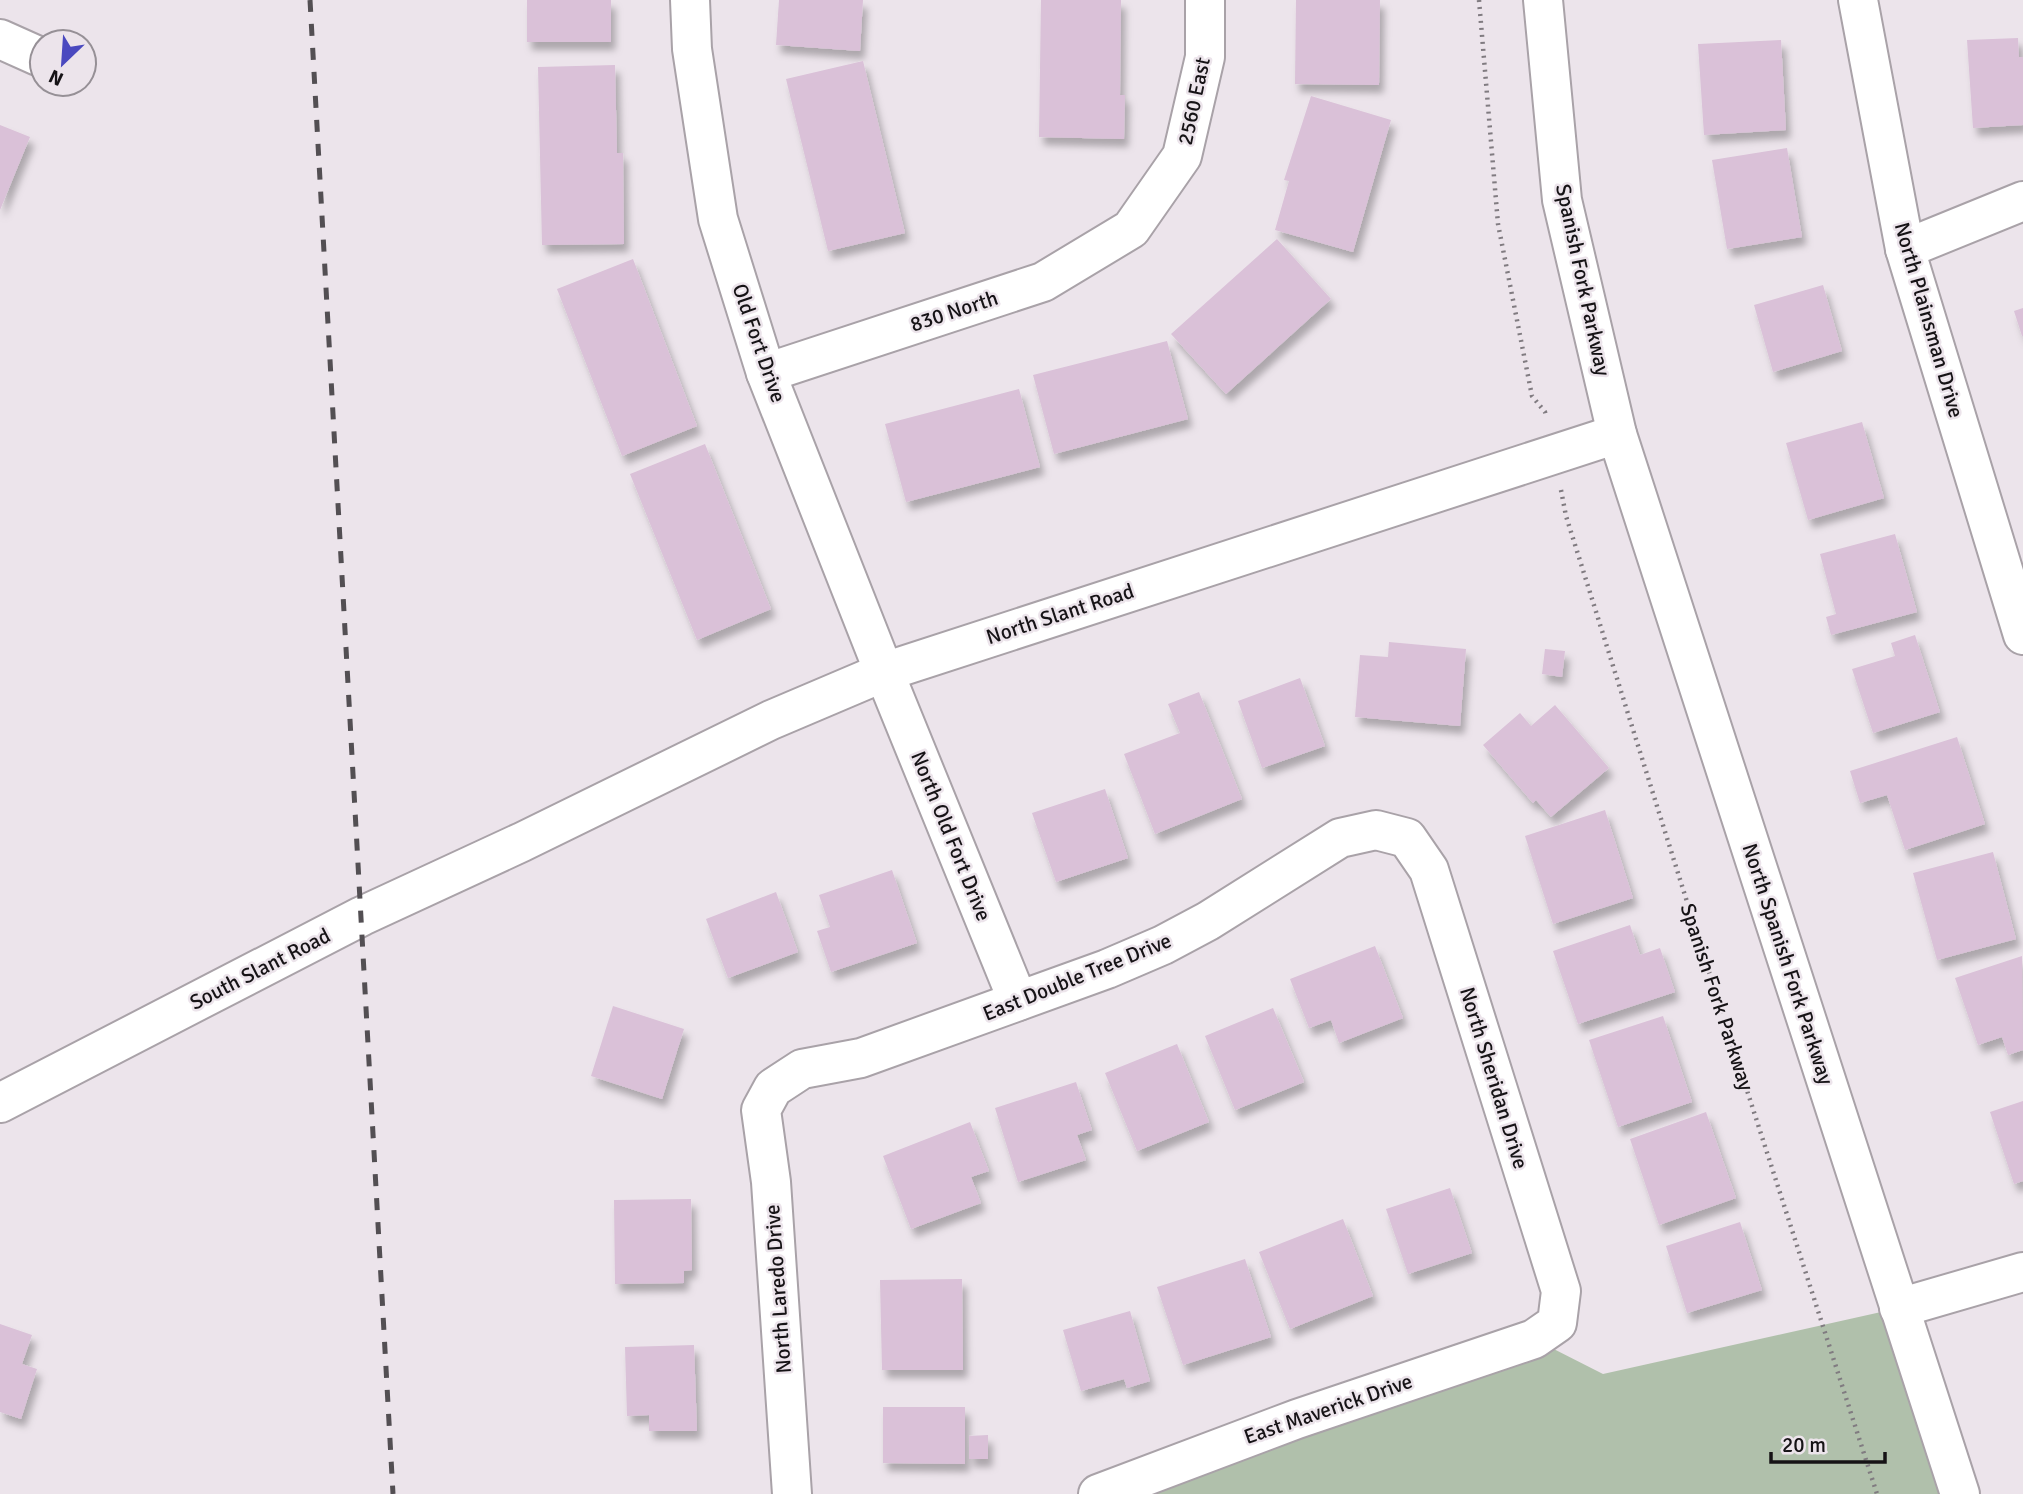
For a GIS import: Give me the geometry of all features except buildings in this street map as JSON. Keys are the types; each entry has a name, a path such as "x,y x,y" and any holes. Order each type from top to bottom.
{"street":[{"name":"Old Fort Drive","path":"690,0 692,49 718,219 766,373 884,672"},
{"name":"2560 East","path":"1131,229 1182,156 1205,57 1205,0"},
{"name":"Spanish Fork Parkway","path":"1543,0 1562,200 1616,434"},
{"name":"North Plainsman Drive","path":"1858,0 1905,249 2023,635"},
{"path":"0,39 28,52"},
{"path":"1905,249 2023,201"},
{"name":"830 North","path":"766,373 1043,282 1131,229"},
{"name":"North Slant Road","path":"523,842 771,720 884,672 1616,434"},
{"name":"North Spanish Fork Parkway","path":"1616,434 1960,1494"},
{"name":"North Old Fort Drive","path":"884,672 1018,1001"},
{"name":"East Double Tree Drive","path":"774,1088 802,1069 862,1058 1107,969 1163,945 1208,921 1340,838 1376,830 1407,838"},
{"name":"North Sheridan Drive","path":"1407,838 1429,870 1557,1278 1561,1291 1557,1324"},
{"name":"South Slant Road","path":"0,1103 362,916 523,842"},
{"name":"North Laredo Drive","path":"774,1088 761,1110 771,1182 792,1494"},
{"path":"1899,1308 2023,1272"},
{"name":"East Maverick Drive","path":"1098,1494 1297,1419 1534,1339 1557,1324"}],"path":[{"path":"1479,0 1498,224 1532,396 1545,412"},
{"name":"Spanish Fork Parkway","path":"1563,498 1566,516 1710,978 1877,1494"}],"green space":[{"path":"1899,1308 1960,1494 1098,1494 1534,1339 1603,1374"}],"railway":[{"path":"310,0 393,1494"}]}
